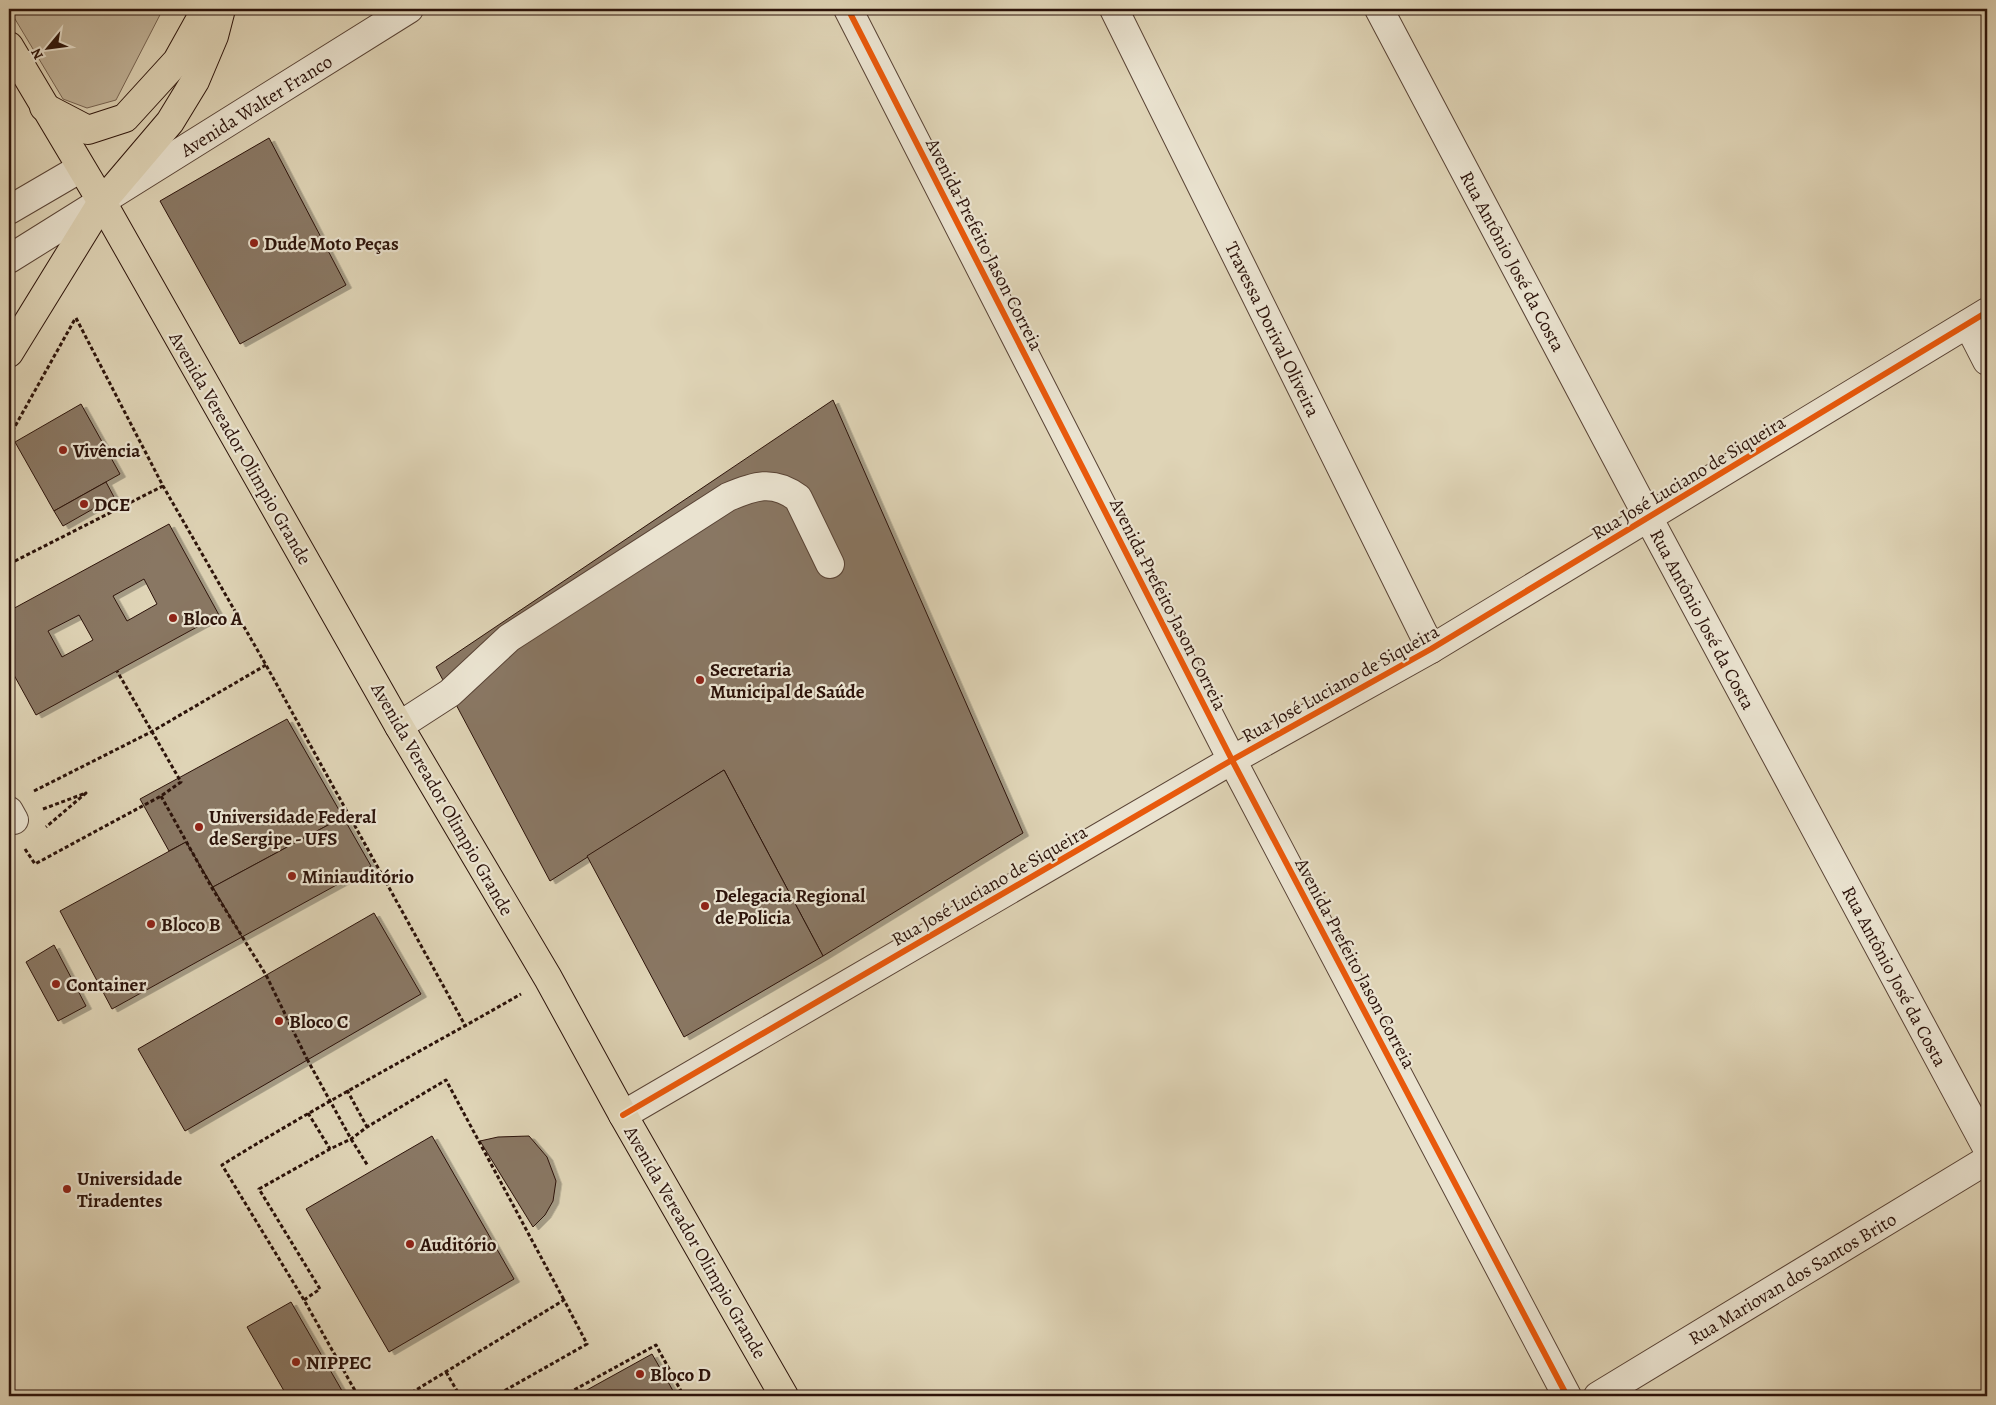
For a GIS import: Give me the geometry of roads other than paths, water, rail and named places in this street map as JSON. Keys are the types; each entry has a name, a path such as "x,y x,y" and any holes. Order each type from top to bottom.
{"main road":[{"path":"44,107 88,130 125,118 177,61 206,9"},
{"path":"10,351 102,202 170,122 195,82 214,36 221,9"},
{"name":"Avenida Vereador Olimpio Grande","path":"9,46 102,202 399,726 548,978 623,1115 784,1396"},
{"path":"9,321 10,351"}],"street":[{"name":"Avenida Walter Franco","path":"9,259 409,9"},
{"name":"Avenida Prefeito Jason Correia","path":"848,9 1232,760 1567,1396"},
{"name":"Travessa Dorival Oliveira","path":"1114,9 1431,650"},
{"name":"Rua Antônio José da Costa","path":"1379,9 1649,519 1987,1148"},
{"path":"9,210 81,168"},
{"name":"Rua José Luciano de Siqueira","path":"623,1115 1232,760 1431,650 1977,318"},
{"path":"1977,318 1987,361"},
{"path":"399,726 450,693 509,638 728,497 746,489 770,485 788,491 798,498 830,564"},
{"name":"Rua Mariovan dos Santos Brito","path":"1598,1396 1987,1160"}],"place":[{"name":"Dude Moto Peças","path":"254,243"},
{"name":"Vivência","path":"63,450"},
{"name":"DCE","path":"84,504"},
{"name":"Bloco A","path":"173,618"},
{"name":"Secretaria Municipal de Saúde","path":"700,680"},
{"name":"Universidade Federal de Sergipe - UFS","path":"199,827"},
{"name":"Miniauditório","path":"292,876"},
{"name":"Delegacia Regional de Policia","path":"705,906"},
{"name":"Bloco B","path":"151,924"},
{"name":"Container","path":"56,984"},
{"name":"Bloco C","path":"279,1021"},
{"name":"Universidade Tiradentes","path":"67,1189"},
{"name":"Auditório","path":"410,1244"},
{"name":"NIPPEC","path":"296,1362"},
{"name":"Bloco D","path":"640,1374"}]}
